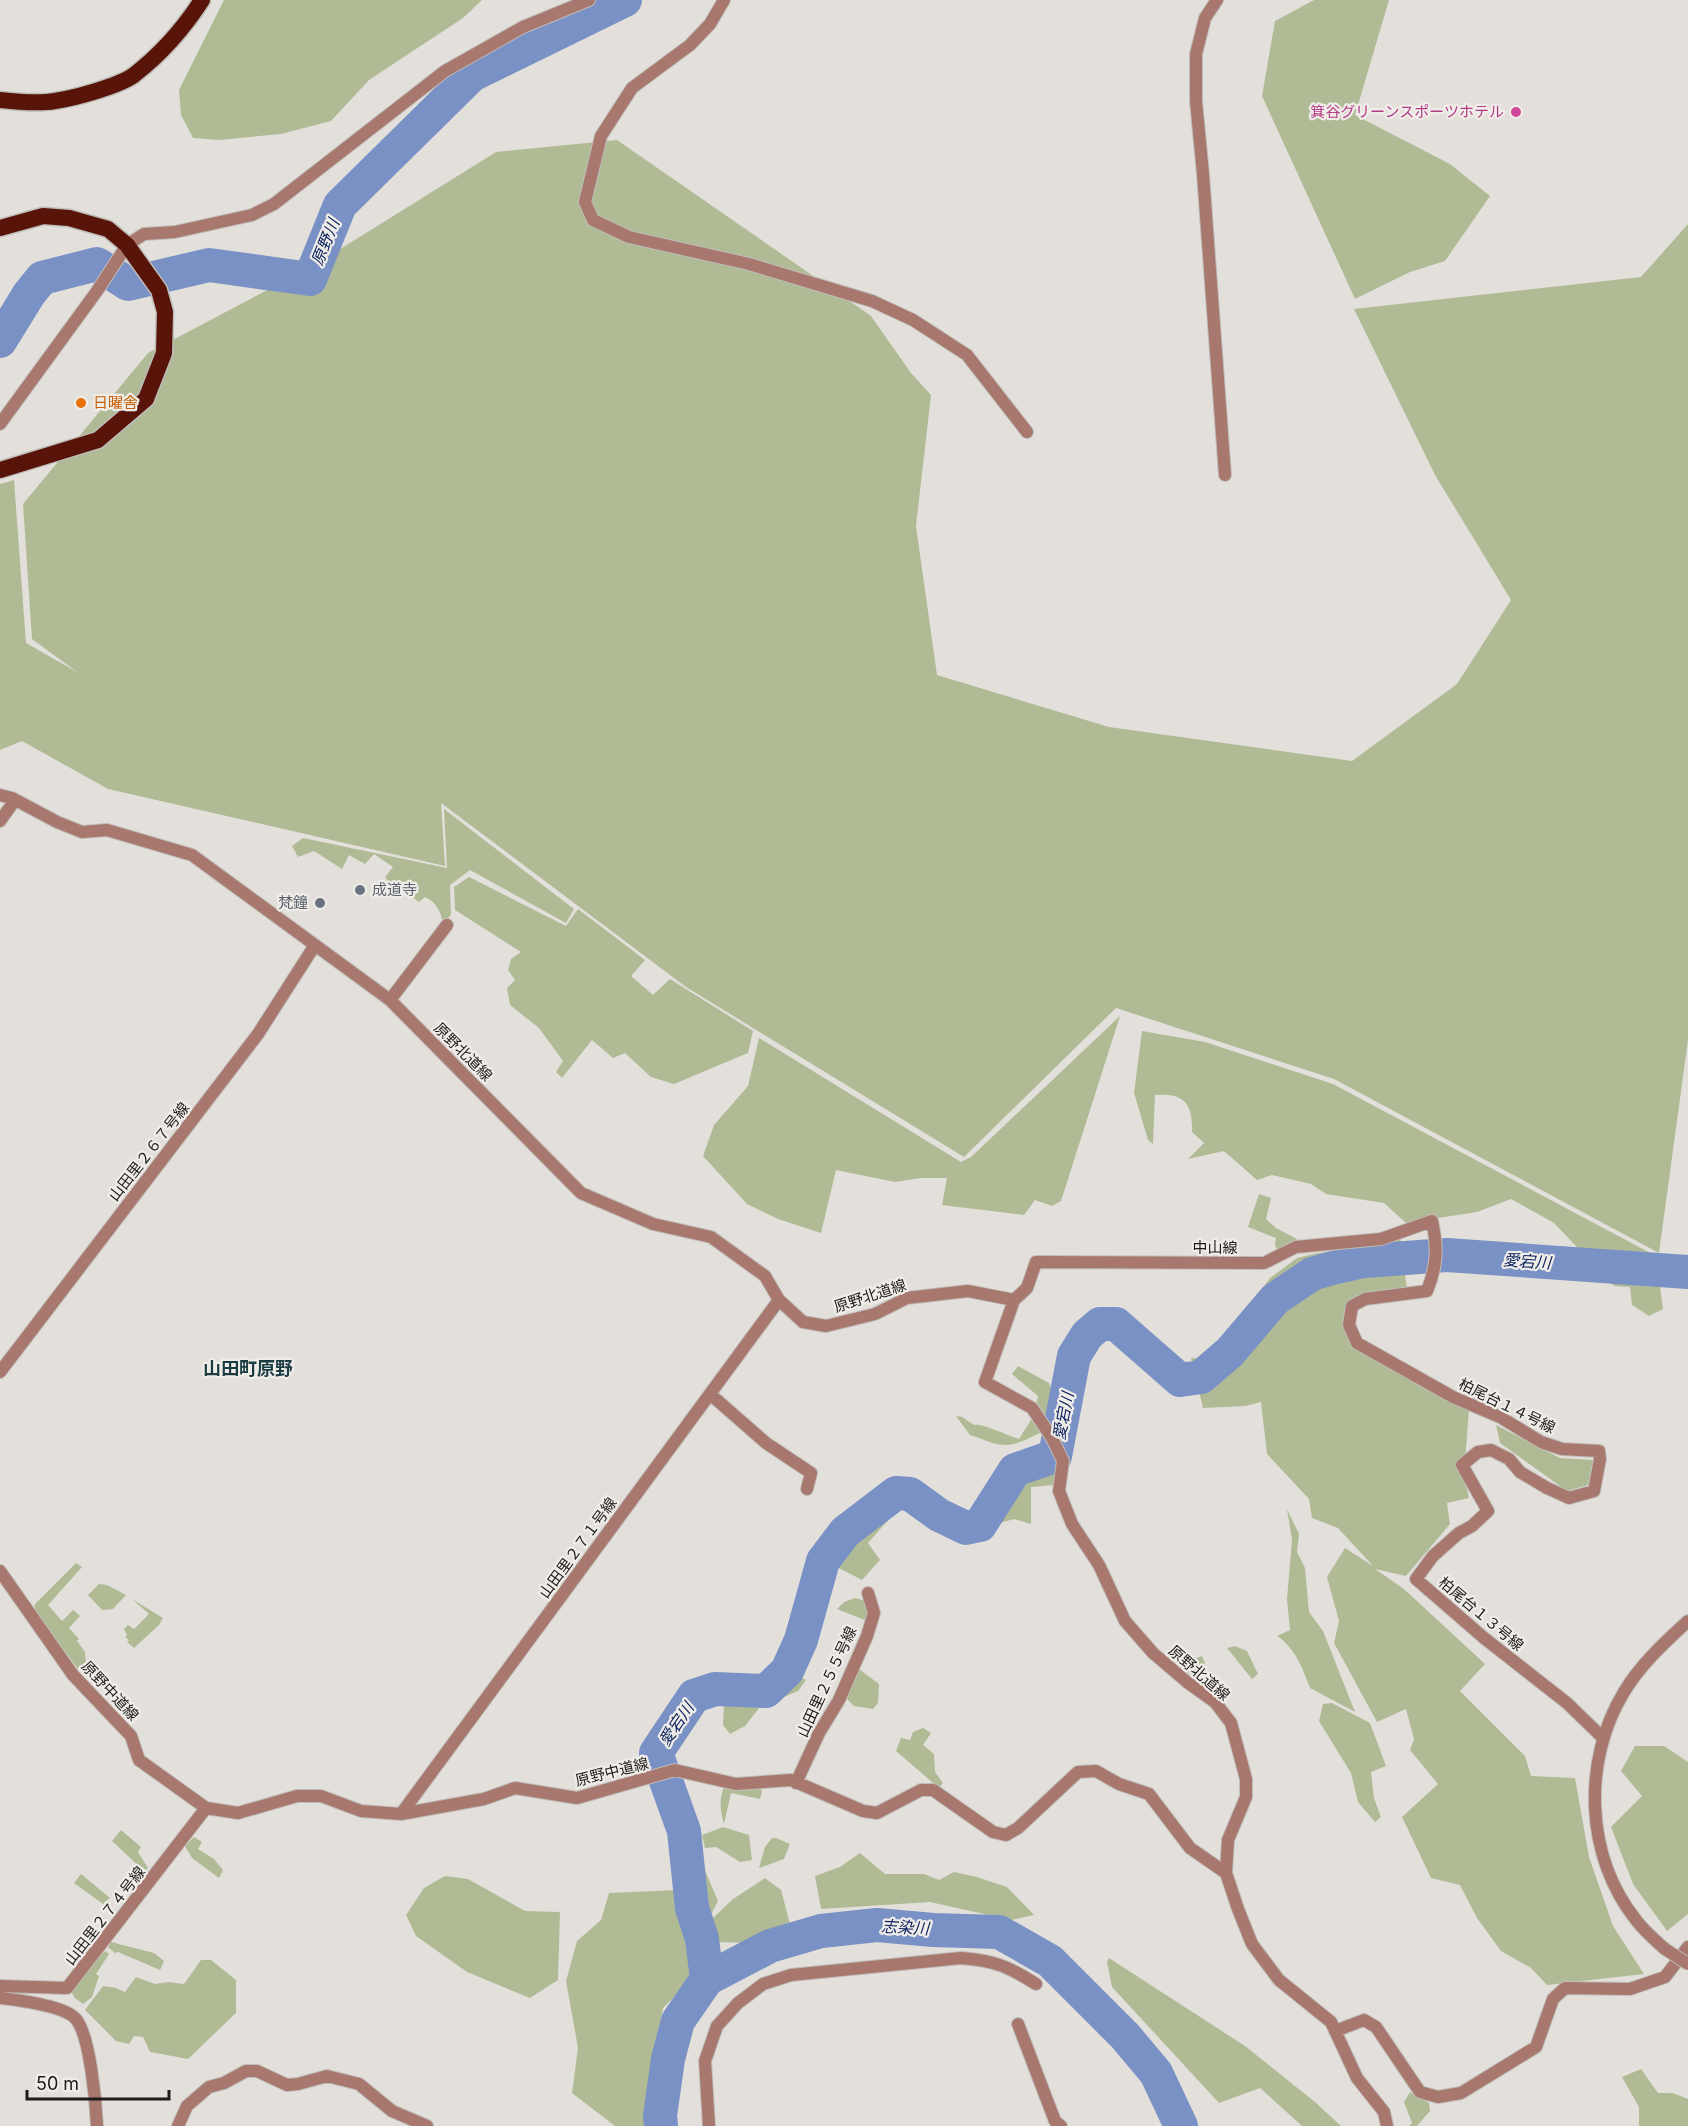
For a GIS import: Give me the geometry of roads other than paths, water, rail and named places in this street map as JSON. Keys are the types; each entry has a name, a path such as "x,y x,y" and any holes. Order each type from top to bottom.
{"highway":[{"path":"0,100 55,101 109,87 132,76 170,42 190,19 202,0"},
{"path":"0,228 43,216 69,218 108,229 127,246 159,290 165,312 164,353 146,399 98,440 0,470"}],"street":[{"path":"0,424 127,246 144,234 175,232 252,215 274,204 445,71 523,27 589,0"},
{"path":"724,0 710,24 690,45 632,88 601,136 585,202 593,220 629,237 749,264 872,301 914,320 967,355 1027,432"},
{"path":"1218,0 1205,18 1196,54 1196,101 1225,475"},
{"name":"原野北道線","path":"0,795 82,832 107,830 192,855 390,1000 581,1193 653,1224 711,1237 765,1276 779,1300 803,1322 826,1326 875,1314 907,1298 968,1291 1014,1300 985,1382 1032,1408 1052,1438 1063,1461 1059,1491 1072,1524 1099,1565 1125,1621 1153,1653 1215,1702 1231,1723 1246,1779 1246,1797 1228,1840 1226,1873 1252,1944 1279,1980 1331,2022 1357,2078 1384,2112 1387,2126"},
{"path":"0,821 15,800"},
{"path":"390,1000 447,925"},
{"name":"山田里２６７号線","path":"0,1371 258,1034 315,945"},
{"name":"柏尾台１４号線","path":"1432,1221 1437,1240 1435,1271 1427,1291 1365,1299 1352,1306 1349,1325 1357,1343 1453,1397 1500,1417 1541,1442 1562,1449 1599,1451 1600,1459 1594,1491 1569,1498 1520,1472 1509,1459 1491,1450 1478,1452 1462,1465 1488,1511"},
{"name":"中山線","path":"1014,1300 1027,1288 1036,1262 1264,1263 1296,1247 1381,1239 1432,1221"},
{"name":"山田里２７１号線","path":"401,1814 779,1300"},
{"path":"710,1394 766,1443 811,1473 807,1489"},
{"name":"柏尾台１３号線","path":"1488,1511 1433,1556 1416,1579 1484,1638 1567,1703 1602,1737"},
{"name":"原野中道線","path":"0,1571 73,1675 131,1736 139,1760 206,1808 238,1813 297,1796 321,1796 361,1811 401,1814 484,1799 515,1788 577,1798 675,1770 736,1784 791,1780 863,1811 877,1813 921,1790 933,1790 993,1832 1006,1835 1018,1828 1078,1772 1096,1771 1119,1784 1149,1794 1190,1848 1226,1873"},
{"name":"山田里２５５号線","path":"796,1783 819,1733 839,1700 867,1636 874,1613 868,1593"},
{"path":"1688,1621 1657,1650 1625,1690 1612,1713 1602,1737 1594,1806 1600,1845 1616,1890 1636,1920 1665,1949 1688,1964"},
{"name":"山田里２７４号線","path":"0,1986 67,1988 206,1808"},
{"path":"1335,2031 1364,2020 1376,2027 1420,2092 1438,2097 1461,2093 1536,2047 1553,1999 1565,1988 1630,1989 1665,1977 1688,1947"},
{"path":"709,2126 705,2061 717,2026 738,2003 763,1984 792,1975 961,1958 990,1960 1036,1983"},
{"path":"0,1998 64,2011 76,2019 83,2033 93,2085 97,2126"},
{"path":"1018,2024 1055,2121 1061,2126"},
{"path":"178,2126 187,2106 208,2087 225,2083 246,2072 257,2071 287,2085 327,2076 359,2084 392,2111 427,2126"}],"waterway":[{"name":"原野川","path":"0,341 29,294 42,278 97,264 128,284 209,265 310,279 340,205 472,75 625,0"},
{"name":"愛宕川","path":"707,1979 702,1939 692,1908 684,1831 656,1753 694,1696 715,1689 766,1691 787,1671 801,1640 823,1561 845,1532 896,1493 910,1494 939,1515 966,1528 980,1525 1015,1470 1055,1456 1074,1356 1087,1335 1100,1324 1116,1324 1180,1380 1201,1377 1230,1352 1275,1299 1312,1274 1364,1261 1447,1255 1688,1272"},
{"name":"志染川","path":"661,2126 660,2116 668,2059 678,2021 707,1979 770,1946 821,1931 877,1925 999,1932 1050,1961 1125,2036 1156,2073 1181,2126"}],"place":[{"name":"箕谷グリーンスポーツホテル","path":"1516,112"},
{"name":"日曜舎","path":"81,403"},
{"name":"成道寺","path":"360,890"},
{"name":"梵鐘","path":"320,903"}],"district":[{"name":"山田町原野","path":"248,1369"}]}
